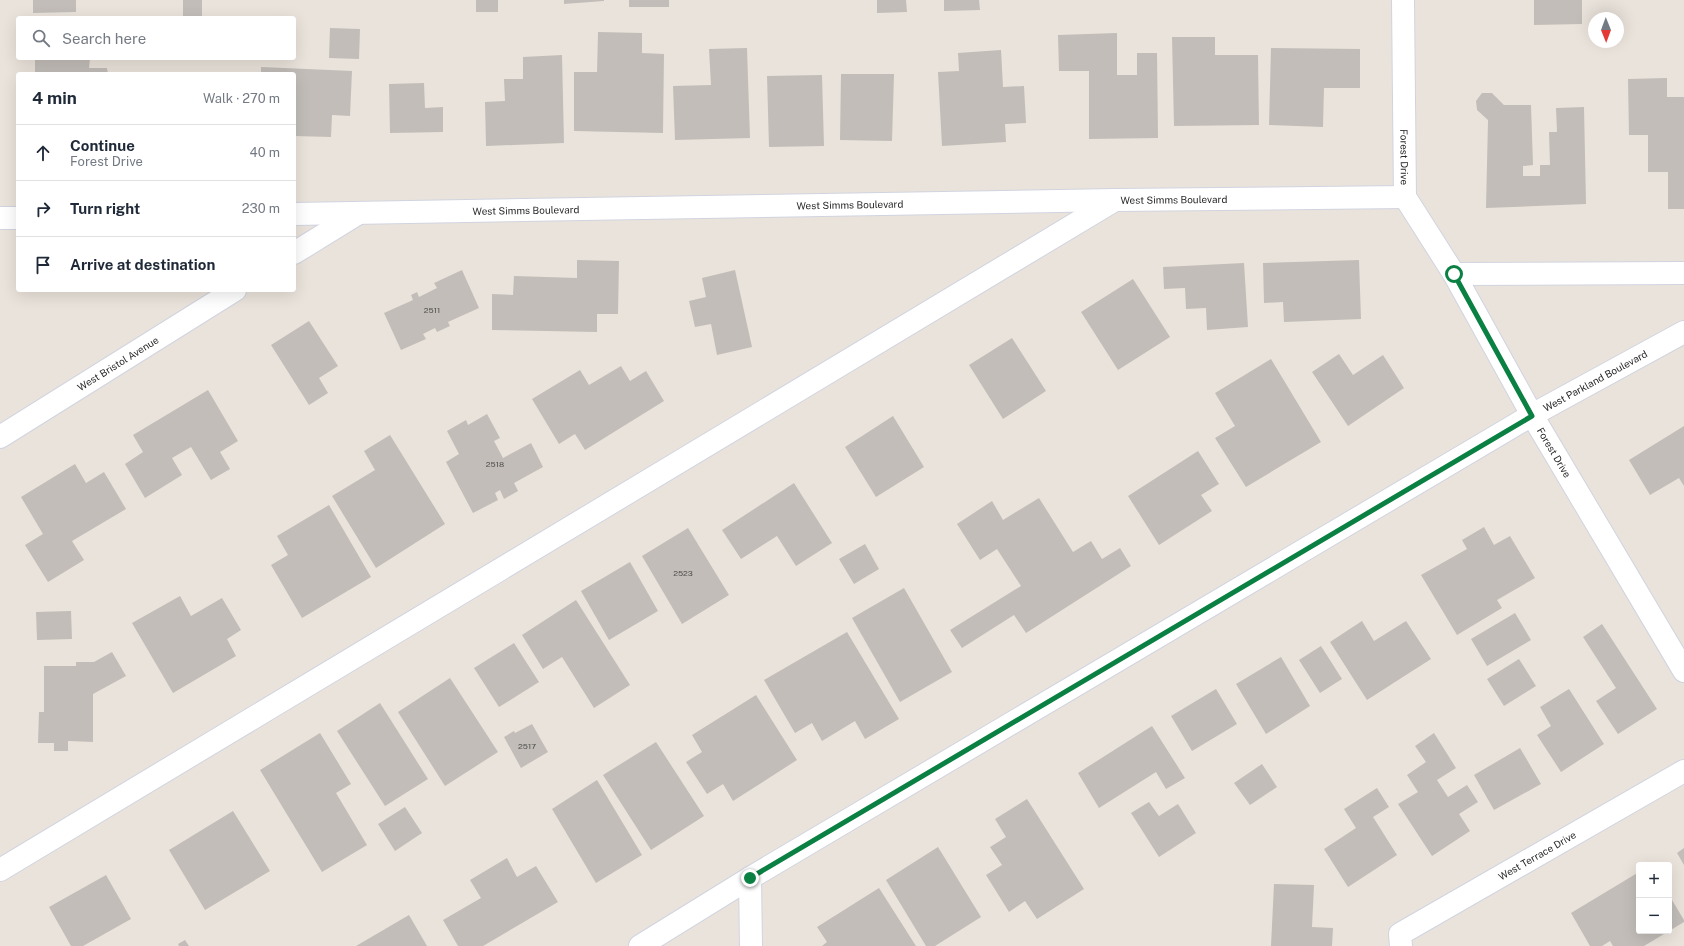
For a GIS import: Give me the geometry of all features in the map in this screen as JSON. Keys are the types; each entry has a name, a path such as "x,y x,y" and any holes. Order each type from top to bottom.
{"street":[{"name":"Forest Drive","path":"1403,0 1405,197 1454,274 1532,416 1684,671"},
{"name":"West Simms Boulevard","path":"296,214 1115,200 1405,197"},
{"path":"0,870 1115,200"},
{"path":"296,252 359,213"},
{"path":"0,218 16,218"},
{"path":"1454,274 1684,273"},
{"name":"West Bristol Avenue","path":"0,437 232,292"},
{"name":"West Parkland Boulevard","path":"640,946 750,878 1532,416 1684,332"},
{"name":"West Terrace Drive","path":"1401,946 1400,934 1684,771"},
{"path":"750,878 751,946"}],"building":[{"path":"33,0 76,0 76,12 33,13"},
{"path":"183,0 202,0 202,16 183,16"},
{"path":"476,0 498,0 498,12 476,12"},
{"path":"564,0 604,0 604,1 564,4"},
{"path":"629,0 669,0 669,7 629,7"},
{"path":"877,0 906,0 907,12 877,13"},
{"path":"944,0 979,0 980,10 944,11"},
{"path":"1534,0 1582,0 1582,24 1534,25"},
{"path":"330,28 360,29 359,59 329,58"},
{"path":"598,32 642,33 642,53 664,54 663,133 574,131 574,72 597,72"},
{"path":"1117,33 1117,75 1137,75 1137,53 1157,53 1158,138 1089,139 1089,71 1059,71 1058,35"},
{"path":"1172,37 1215,37 1215,55 1258,55 1259,125 1174,126"},
{"path":"747,48 750,138 675,140 673,86 711,85 709,49"},
{"path":"1271,48 1360,49 1360,88 1324,88 1323,127 1269,125"},
{"path":"1001,50 1003,87 1024,86 1026,123 1005,124 1006,142 942,146 938,72 959,71 958,53"},
{"path":"562,55 564,143 486,146 485,102 505,101 504,79 523,79 523,57"},
{"path":"35,60 90,60 89,68 107,68 108,72 35,72"},
{"path":"261,67 352,71 350,116 332,115 331,137 296,136 296,72 261,72"},
{"path":"841,74 894,74 892,141 840,140"},
{"path":"822,75 824,146 769,147 767,76"},
{"path":"1667,78 1667,97 1684,97 1684,209 1668,209 1668,172 1648,172 1648,135 1629,135 1628,79"},
{"path":"424,83 425,108 443,107 443,132 390,133 389,84"},
{"path":"1482,93 1492,93 1504,105 1531,105 1533,165 1523,166 1523,176 1540,176 1540,165 1550,165 1549,132 1557,132 1556,108 1584,107 1586,204 1486,208 1488,120 1477,110 1476,101"},
{"path":"577,260 619,261 618,314 597,314 597,332 492,330 492,294 513,295 514,276 577,278"},
{"path":"1359,260 1361,319 1284,322 1283,302 1264,303 1263,263"},
{"path":"1244,263 1248,327 1207,330 1206,308 1186,309 1185,288 1164,289 1163,267"},
{"path":"462,270 479,308 448,322 450,326 437,332 435,328 423,334 426,339 401,350 384,313 413,300 411,295 417,292 419,297 437,288 434,283"},
{"path":"735,270 752,347 717,355 711,324 695,327 689,301 706,297 702,278"},
{"path":"1133,279 1170,337 1118,370 1081,312"},
{"path":"309,321 338,366 319,378 328,393 309,405 271,345"},
{"path":"1012,338 1046,391 1003,419 969,365"},
{"path":"1339,354 1353,375 1383,355 1404,388 1348,426 1312,372"},
{"path":"1271,359 1321,442 1246,487 1215,438 1235,426 1215,393"},
{"path":"621,366 630,381 646,371 664,401 585,450 575,434 559,444 532,399 580,370 589,385"},
{"path":"208,390 238,441 220,452 230,469 211,480 191,447 172,458 182,475 145,498 125,464 143,452 133,435"},
{"path":"487,414 500,438 494,441 503,458 531,443 543,467 514,483 518,491 504,499 500,490 495,493 498,500 473,513 446,462 459,454 447,431 466,420 468,425"},
{"path":"893,416 924,467 876,497 845,447"},
{"path":"1684,426 1684,486 1679,478 1650,495 1629,460"},
{"path":"390,435 445,524 376,568 332,496 375,470 364,451"},
{"path":"1198,451 1219,484 1201,495 1212,511 1159,545 1128,496"},
{"path":"75,464 86,483 104,472 126,509 72,541 84,560 48,582 25,545 43,534 21,497"},
{"path":"794,483 832,543 796,566 777,536 741,559 722,530"},
{"path":"1039,498 1073,552 1091,541 1102,559 1120,548 1131,566 1026,633 1014,615 962,648 950,630 1021,586 997,549 980,560 957,524 992,501 1003,520"},
{"path":"329,505 371,577 302,618 271,565 288,555 277,536"},
{"path":"1484,527 1494,545 1510,536 1535,578 1497,600 1502,608 1457,635 1421,575 1467,549 1462,540"},
{"path":"688,528 729,595 682,624 642,556"},
{"path":"865,544 879,569 854,584 839,559"},
{"path":"630,562 658,611 609,640 581,591"},
{"path":"904,588 952,672 900,702 852,618"},
{"path":"180,596 191,616 222,598 241,630 227,639 236,656 173,693 132,623"},
{"path":"576,600 630,685 594,708 562,657 543,669 522,635"},
{"path":"71,611 72,639 37,640 36,612"},
{"path":"1515,613 1531,640 1487,666 1471,639"},
{"path":"1362,621 1374,641 1406,621 1431,659 1367,700 1330,642"},
{"path":"1602,624 1657,709 1618,734 1596,701 1616,688 1583,637"},
{"path":"847,632 899,719 865,739 855,721 822,741 812,723 795,733 764,680"},
{"path":"514,643 539,682 499,707 474,668"},
{"path":"1321,646 1342,679 1320,693 1299,660"},
{"path":"112,652 126,676 93,694 93,742 68,741 68,751 54,751 54,743 38,743 39,712 44,712 44,666 76,666 76,662 94,662"},
{"path":"1281,657 1310,706 1266,734 1236,684"},
{"path":"1519,659 1536,686 1504,706 1487,679"},
{"path":"450,678 498,752 445,786 398,712"},
{"path":"1216,689 1237,724 1192,751 1171,716"},
{"path":"1569,689 1604,744 1561,772 1537,735 1551,726 1540,707"},
{"path":"756,695 797,760 733,801 723,784 707,794 686,762 702,752 692,735"},
{"path":"380,703 428,779 385,806 337,731"},
{"path":"532,724 548,752 521,768 504,737 514,731 515,733"},
{"path":"1152,726 1185,778 1166,789 1156,772 1099,808 1078,773"},
{"path":"320,733 351,784 336,793 367,845 322,872 260,770"},
{"path":"1434,733 1456,768 1437,780 1448,797 1467,785 1478,802 1459,814 1470,831 1432,856 1398,804 1418,792 1407,775 1426,762 1415,746"},
{"path":"656,742 704,816 651,850 603,775"},
{"path":"1520,748 1541,784 1494,810 1474,775"},
{"path":"1262,764 1277,787 1250,805 1234,783"},
{"path":"597,780 642,855 596,883 552,809"},
{"path":"1377,788 1389,807 1373,817 1397,855 1348,887 1324,849 1356,828 1344,809"},
{"path":"1027,799 1084,889 1037,919 1025,901 1009,912 986,875 1002,865 990,847 1006,837 995,819"},
{"path":"1149,802 1159,816 1178,804 1196,833 1159,857 1131,813"},
{"path":"405,807 422,833 395,851 378,824"},
{"path":"233,811 270,871 205,910 169,850"},
{"path":"938,847 981,917 935,946 926,946 886,880"},
{"path":"1684,848 1684,865 1677,853"},
{"path":"507,858 517,877 536,866 558,902 483,946 458,946 443,920 481,898 470,880"},
{"path":"1636,874 1636,934 1664,934 1644,946 1613,946 1610,941 1602,946 1590,946 1571,913"},
{"path":"106,875 131,919 83,946 71,946 49,907"},
{"path":"1274,884 1314,885 1312,927 1333,928 1332,946 1271,946"},
{"path":"879,888 916,946 822,946 827,942 817,927"},
{"path":"1672,900 1684,920 1684,922 1672,929"},
{"path":"409,915 427,946 356,946"},
{"path":"185,940 189,946 179,946 178,944"}],"route":[{"path":"750,878 1532,416 1454,274"}]}
